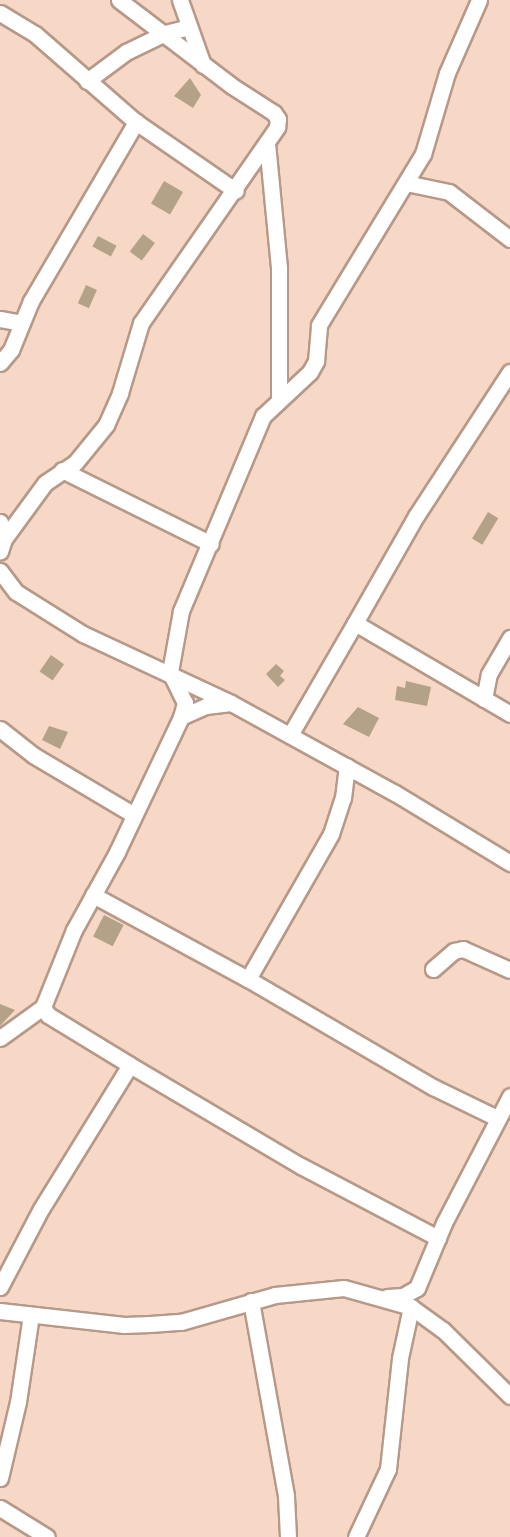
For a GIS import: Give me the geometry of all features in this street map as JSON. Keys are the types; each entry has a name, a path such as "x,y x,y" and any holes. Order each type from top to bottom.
{"street":[{"path":"2,545 45,483 75,463 91,447 106,424 141,323 236,191 277,127 279,119 274,113 203,65 165,33 118,0"},
{"path":"180,0 203,65"},
{"path":"0,1038 43,1007 74,930 134,815 181,717 185,703 170,672 177,622 263,416 279,396 296,388 310,372 316,361 319,325 406,183 430,136 447,73 479,0"},
{"path":"0,13 35,34 136,122 236,191"},
{"path":"87,81 126,52 165,33 189,27"},
{"path":"0,363 11,350 31,301 136,122"},
{"path":"267,142 279,268 279,396"},
{"path":"406,183 449,192 510,239"},
{"path":"0,319 22,323"},
{"path":"290,735 416,516 510,372"},
{"path":"62,470 211,544"},
{"path":"0,522 2,545"},
{"path":"0,571 16,592 83,634 170,672 231,703 347,766 510,863"},
{"path":"355,623 510,714"},
{"path":"484,699 489,674 510,638"},
{"path":"181,717 206,706 231,703"},
{"path":"0,729 33,755 134,815"},
{"path":"248,979 331,834 345,789 347,766"},
{"path":"93,895 248,979 361,1047 497,1118"},
{"path":"433,969 454,951 464,949 510,970"},
{"path":"43,1007 48,1015 301,1166 438,1238"},
{"path":"0,1287 41,1209 130,1065"},
{"path":"384,1297 404,1296 417,1288 438,1238 510,1096"},
{"path":"0,1311 124,1325 181,1322 251,1301 329,1288 384,1297 411,1307 443,1330 510,1396"},
{"path":"251,1301 286,1496 288,1537"},
{"path":"356,1537 388,1469 400,1358 411,1307"},
{"path":"0,1478 18,1402 31,1315"},
{"path":"0,1508 46,1537"}],"building":[{"path":"190,78 201,95 193,108 174,96"},
{"path":"164,181 183,192 170,215 151,204"},
{"path":"143,234 155,243 142,261 130,252"},
{"path":"98,236 117,246 111,256 92,247"},
{"path":"86,285 97,290 89,308 78,303"},
{"path":"488,512 498,518 482,545 472,539"},
{"path":"51,655 64,664 53,681 40,671"},
{"path":"276,664 284,671 280,676 285,680 278,687 266,674"},
{"path":"406,681 431,687 427,706 395,700 397,686 405,688"},
{"path":"358,707 379,718 369,737 343,724"},
{"path":"49,726 68,732 60,749 42,740"},
{"path":"104,915 124,925 113,946 93,936"},
{"path":"0,1004 15,1010 0,1026"}]}
